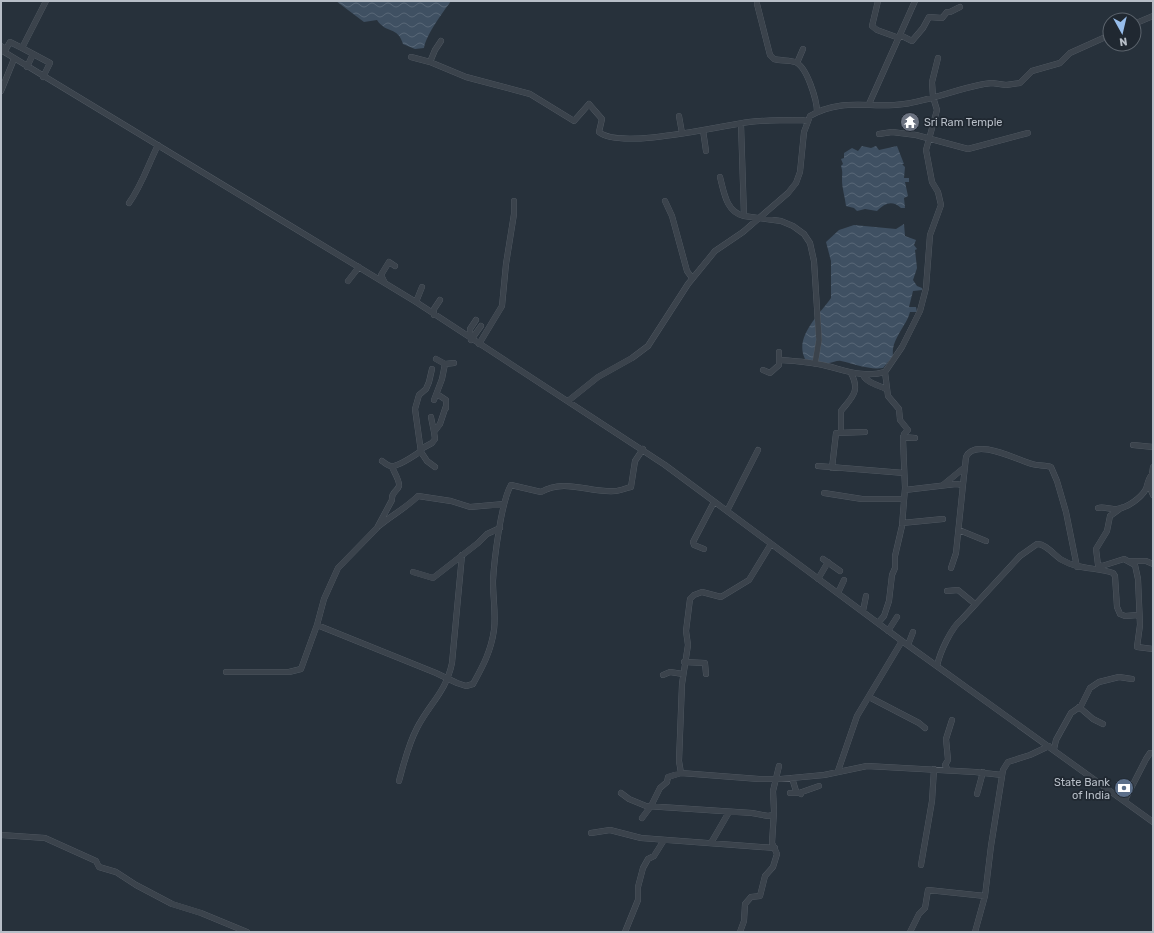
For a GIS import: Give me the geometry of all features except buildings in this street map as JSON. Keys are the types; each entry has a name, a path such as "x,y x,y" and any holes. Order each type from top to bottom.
{"street":[{"path":"22,48 46,1"},
{"path":"878,1 872,26 877,30 912,41 914,32 923,28 929,17 942,18 946,12 950,12 960,7"},
{"path":"869,104 877,83 915,1"},
{"path":"757,4 770,55 774,59 796,63 808,76 815,96 817,112"},
{"path":"1142,21 1153,16"},
{"path":"568,401 598,377 632,358 648,346 692,278 715,251 759,218 788,193 796,183 800,172 804,132 810,116 817,112 853,104 898,105 984,84 992,83 1006,85 1020,83 1032,71 1060,63 1070,53 1102,39"},
{"path":"430,62 435,50 442,41"},
{"path":"1,46 6,49 10,42 50,63 43,77"},
{"path":"796,63 803,49"},
{"path":"1,50 43,77 416,302 643,449 902,641 1052,747 1153,822"},
{"path":"27,67 33,54"},
{"path":"410,57 430,62 466,77 530,94 574,120 589,104 602,119 598,128 602,134 637,139 769,121 808,121"},
{"path":"878,623 886,612 889,601 892,575 895,568 902,523 904,490 903,437 908,430 900,420 899,409 889,400 886,388 885,372 908,338 920,311 926,288 930,236 941,205 932,182 926,158 926,150 931,139 932,128 937,110 933,97 932,75 937,67 938,58"},
{"path":"1,91 14,59"},
{"path":"679,116 682,133"},
{"path":"742,124 744,216"},
{"path":"703,130 706,151"},
{"path":"879,134 908,133 968,149 1028,133"},
{"path":"129,203 147,171 158,145"},
{"path":"720,177 728,204 736,213 744,216 781,221 793,226 804,234 813,249 819,340 815,364"},
{"path":"479,344 502,306 506,264 514,214 514,201"},
{"path":"665,201 672,216 687,271 692,278"},
{"path":"386,285 382,279 382,271 389,262 395,266"},
{"path":"348,281 359,267"},
{"path":"416,302 422,286"},
{"path":"434,314 434,309 440,300"},
{"path":"472,339 470,329 476,320"},
{"path":"472,339 481,326"},
{"path":"763,370 770,373 779,366 779,352"},
{"path":"436,359 445,364 454,363"},
{"path":"780,360 815,364 863,375 885,372"},
{"path":"434,400 445,364"},
{"path":"432,369 429,382 426,389 419,395 415,409 421,450 427,461 435,467"},
{"path":"841,433 841,412 851,400 856,386 851,373"},
{"path":"863,375 872,383 886,388"},
{"path":"434,432 440,424 446,408 446,400 437,394"},
{"path":"392,466 408,460 432,443 435,439 431,417"},
{"path":"832,468 836,433 865,432"},
{"path":"903,437 915,438"},
{"path":"1133,445 1153,447"},
{"path":"317,625 466,686 473,684 488,657 494,630 495,614 493,580 507,491 511,486 541,492 551,486 560,485 615,491 631,487 635,461 643,449"},
{"path":"951,568 956,553 965,467 968,453 978,449 992,450 1033,465 1051,467 1057,481 1068,519 1077,567"},
{"path":"727,511 758,450"},
{"path":"377,528 399,483 392,466 382,461"},
{"path":"818,466 904,473"},
{"path":"942,485 965,467"},
{"path":"1153,467 1150,488 1153,495"},
{"path":"1152,474 1147,482 1146,489 1133,502 1110,516 1107,531 1096,548 1098,565 1102,566 1115,561 1152,561"},
{"path":"904,490 942,485 964,485"},
{"path":"824,493 862,499 903,499"},
{"path":"226,672 289,672 301,669 317,625 324,599 338,568 377,528 393,515 401,511 418,496 451,501 470,507 504,504"},
{"path":"704,549 694,545 693,542 714,502"},
{"path":"1098,508 1121,508"},
{"path":"902,523 943,519"},
{"path":"413,572 433,578 487,534 500,528"},
{"path":"959,530 986,541"},
{"path":"681,773 679,755 683,674 688,645 686,631 691,597 702,592 721,597 746,582 758,567 771,544"},
{"path":"937,666 939,656 956,624 1020,556 1037,544 1044,545 1053,555 1077,567 1113,573 1115,576 1117,607 1120,614 1125,616 1138,615"},
{"path":"398,781 418,726 449,679 452,663 462,555"},
{"path":"818,579 826,560 840,571"},
{"path":"1130,561 1135,565 1138,571 1138,615 1140,625 1137,647 1153,650"},
{"path":"838,593 844,580"},
{"path":"947,591 958,590 975,604"},
{"path":"863,611 866,596"},
{"path":"888,630 897,617"},
{"path":"908,645 913,632"},
{"path":"838,771 857,716 902,641"},
{"path":"684,662 705,663 706,674"},
{"path":"663,675 670,672 683,674"},
{"path":"975,932 985,896 1002,775 1008,762 1052,747 1071,713 1080,707 1088,691 1099,682 1119,677 1132,679"},
{"path":"869,697 919,723 925,728"},
{"path":"1080,707 1103,724"},
{"path":"948,770 945,765 948,760 946,739 952,720"},
{"path":"1125,800 1146,759 1150,753 1153,753"},
{"path":"740,932 744,921 745,904 751,897 760,896 765,876 773,867 777,854 772,843 773,791 779,766"},
{"path":"642,818 668,777 681,773 776,779 792,778 867,766 983,772 1002,775"},
{"path":"921,865 932,801 934,770"},
{"path":"977,794 983,772"},
{"path":"792,778 796,791 801,794"},
{"path":"790,793 801,794 819,786"},
{"path":"621,793 638,804 651,806 768,816 773,815"},
{"path":"711,843 729,812"},
{"path":"591,834 610,830 641,838 775,848"},
{"path":"1,834 45,838 96,861 100,867 116,872 136,885 172,904 201,913 246,932"},
{"path":"625,932 638,900 638,887 643,868 648,859 654,856 664,840"},
{"path":"910,932 919,914 925,908 928,890 985,896"}],"water":[{"path":"336,1 451,1 431,30 424,48 415,49 403,44 401,38 395,32 384,27 377,20 364,22"},
{"path":"862,146 871,148 876,146 879,150 897,146 904,164 902,164 905,167 904,178 909,178 909,182 905,182 908,196 904,198 905,208 901,208 892,203 886,204 877,211 865,209 857,211 854,208 846,206 842,183 841,166 843,164 841,159 844,158 844,153 852,148 858,151"},
{"path":"904,224 905,236 916,240 914,245 917,249 915,250 917,268 913,280 917,286 922,288 922,290 913,291 909,307 916,307 917,312 910,312 894,344 893,356 883,368 867,367 840,361 823,363 805,359 802,351 805,335 809,327 831,298 831,261 826,242 839,230 854,225 896,229"}],"place":[{"name":"Sri Ram Temple","path":"910,122"},
{"name":"State Bank of India","path":"1124,788"}]}
